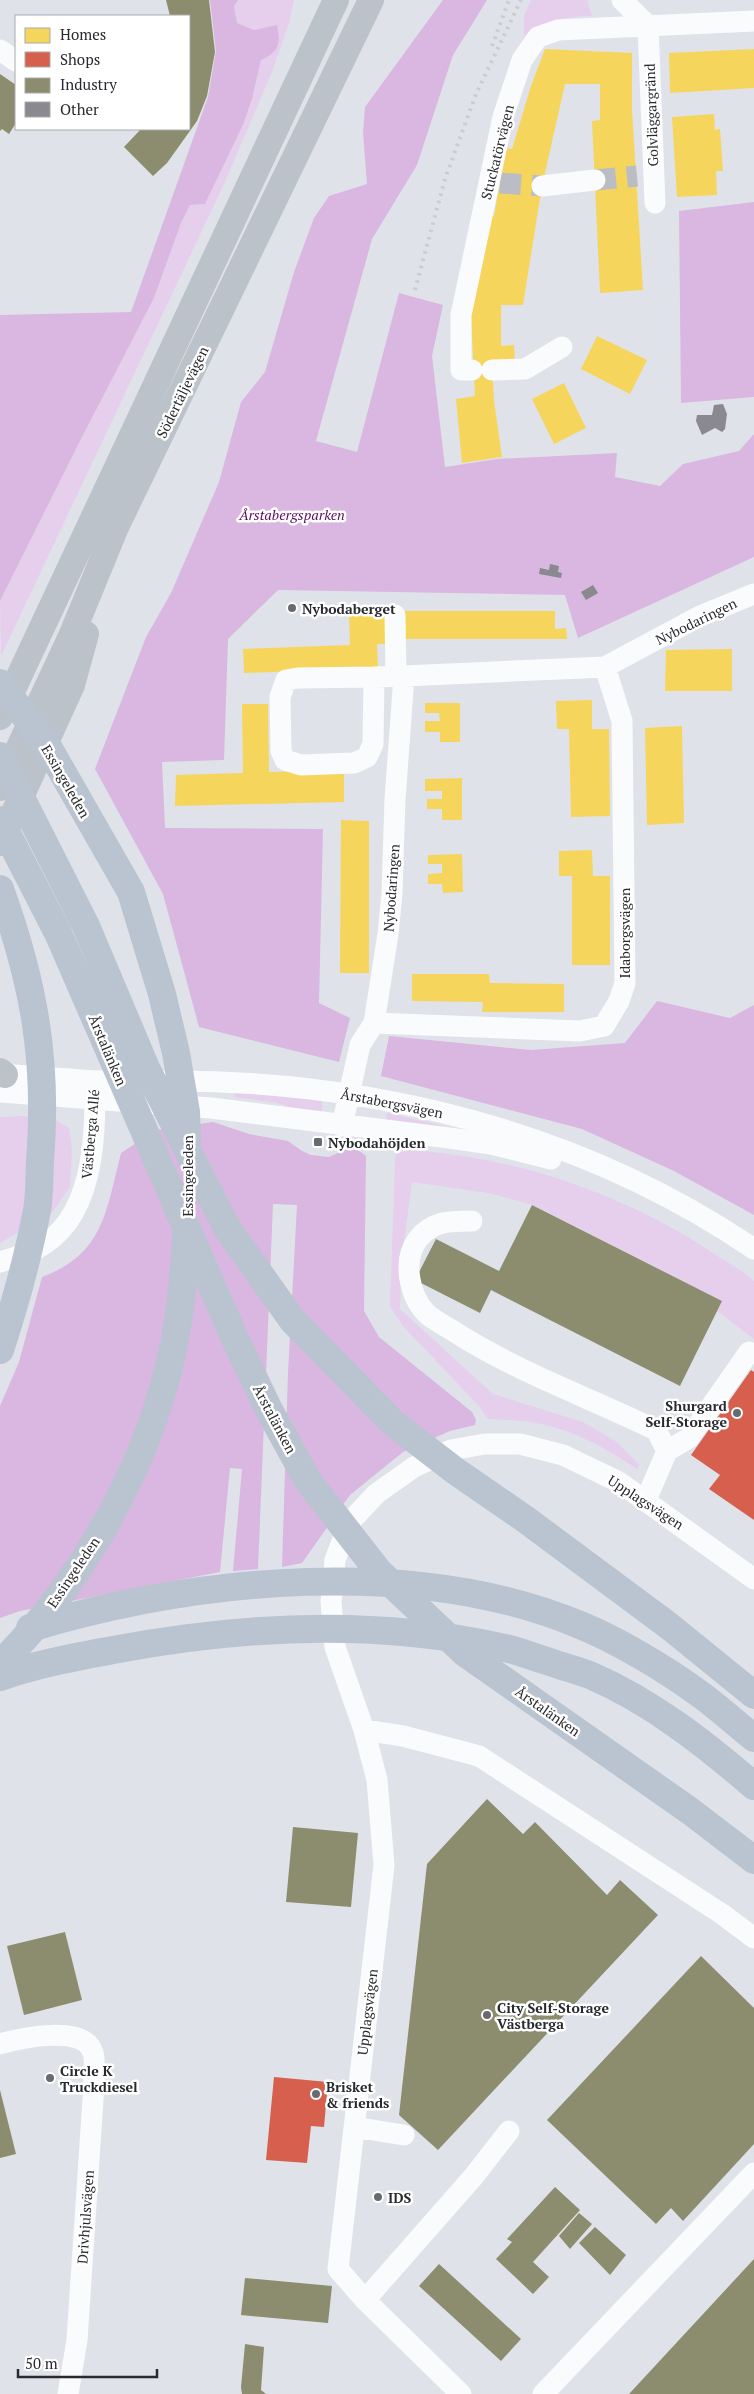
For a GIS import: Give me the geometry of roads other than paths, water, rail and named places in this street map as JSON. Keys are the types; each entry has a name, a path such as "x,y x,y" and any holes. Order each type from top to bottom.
{"highway":[{"name":"Essingeleden","path":"0,683 48,747 131,892 162,994 176,1053 186,1112 188,1197 184,1281 167,1374 145,1438 120,1500 79,1568 41,1618 0,1664"},
{"name":"Årstalänken","path":"0,756 86,926 146,1068 227,1228 293,1321 392,1422 454,1470 525,1519 670,1626 754,1695"},
{"name":"Årstalänken","path":"0,820 58,933 235,1339 268,1410 308,1481 379,1572 466,1654 690,1811 754,1860"},
{"path":"0,889 13,924 30,983 38,1027 41,1061 42,1134 37,1208 19,1290 0,1350"},
{"path":"0,1637 71,1616 163,1596 230,1587 337,1582 421,1585 476,1593 529,1607 581,1625 640,1657 697,1692 754,1738"},
{"path":"0,1677 77,1657 157,1642 236,1632 295,1629 365,1629 434,1634 502,1647 592,1676 654,1710 712,1751 754,1786"}],"main road":[{"name":"Södertäljevägen","path":"0,717 336,0"},
{"name":"Södertäljevägen","path":"0,788 72,634 116,527 371,0"},
{"path":"0,843 72,684 116,527"}],"street":[{"path":"622,0 648,26"},
{"name":"Stuckatörvägen","path":"562,348 525,370 461,370 461,314 494,182 503,117 522,60 538,37 558,30 754,21"},
{"name":"Golvläggargränd","path":"648,26 645,175 655,204"},
{"path":"0,50 15,60"},
{"path":"542,186 595,180"},
{"name":"Nybodaringen","path":"374,677 373,744 367,757 354,763 301,765 285,760 281,751 280,697 286,680 298,678 605,668 700,616 754,594"},
{"path":"395,615 400,676"},
{"name":"Idaborgsvägen","path":"374,1023 580,1031 604,1026 620,1001 625,983 622,721 605,668"},
{"name":"Nybodaringen","path":"342,1126 360,1044 374,1023 392,893 400,676"},
{"name":"Årstabergsvägen","path":"1,1078 342,1126 449,1138 546,1157 648,1198 698,1224 754,1260"},
{"name":"Årstabergsvägen","path":"95,1090 212,1080 348,1093 379,1098 488,1124 608,1167 656,1190 754,1249"},
{"name":"Västberga Allé","path":"0,1262 36,1250 55,1237 80,1204 88,1179 95,1090"},
{"path":"472,1222 448,1220 426,1229 415,1242 409,1264 411,1288 426,1313 492,1355 656,1430 667,1451"},
{"path":"646,1500 667,1451 689,1438 749,1352"},
{"name":"Upplagsvägen","path":"461,2394 364,2300 338,2269 384,1865 377,1780 364,1730 335,1647 331,1602 335,1560 349,1524 376,1494 414,1467 451,1450 485,1444 520,1444 563,1455 619,1482 754,1579"},
{"path":"364,1730 403,1736 479,1756 722,1914 754,1938"},
{"name":"Drivhjulsvägen","path":"0,2044 18,2039 73,2036 86,2041 93,2052 94,2084 77,2340 68,2394"},
{"path":"354,2126 404,2135"},
{"path":"364,2300 474,2176 509,2130"},
{"path":"544,2394 754,2173"}],"tunnel":[{"path":"595,180 637,176"},
{"path":"500,183 542,186"}],"railway":[{"path":"492,46 509,0"},
{"path":"415,290 445,179 476,94 521,0"}],"place":[{"name":"Nybodaberget","path":"292,608"},
{"name":"Nybodahöjden","path":"318,1142"},
{"name":"Shurgard Self-Storage","path":"737,1413"},
{"name":"City Self-Storage Västberga","path":"487,2015"},
{"name":"Circle K Truckdiesel","path":"50,2078"},
{"name":"Brisket & friends","path":"316,2094"},
{"name":"IDS","path":"378,2197"}],"park label":[{"name":"Årstabergsparken","path":"292,514"}]}
